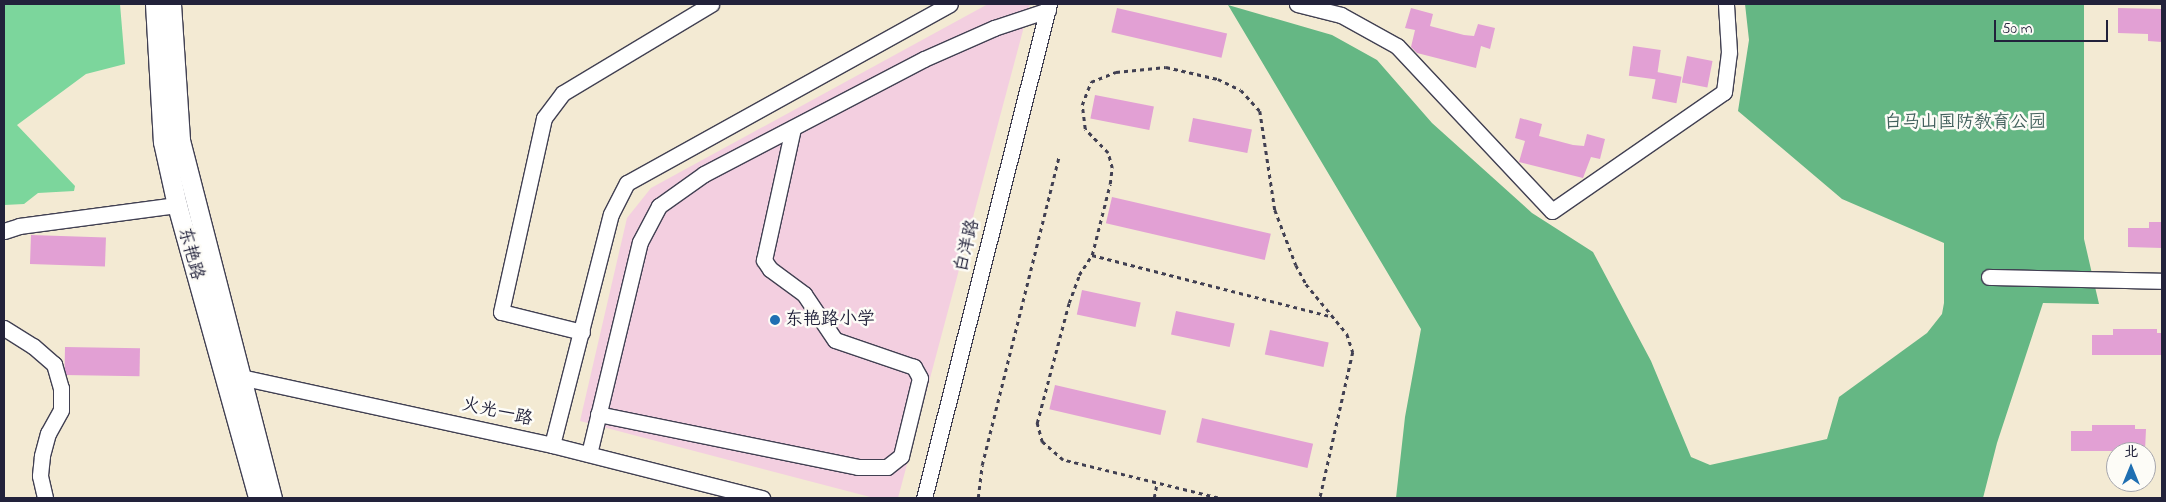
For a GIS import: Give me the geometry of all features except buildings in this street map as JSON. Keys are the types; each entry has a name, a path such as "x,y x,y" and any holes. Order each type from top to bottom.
{"main road":[{"name":"东艳路","path":"154,4 163,142 177,205 272,498"},
{"name":"东艳路","path":"171,4 180,140 258,498"}],"street":[{"path":"582,332 501,312 544,118 564,93 711,4"},
{"path":"552,445 611,214 627,183 950,4"},
{"path":"1298,4 1341,15 1397,46 1552,212 1724,92 1729,52 1726,4"},
{"path":"589,454 640,242 659,206 704,174 924,59 994,28 1049,7"},
{"name":"白洋路","path":"924,498 1049,7"},
{"path":"598,414 858,467 887,467 900,456 920,378 914,367 835,340 804,294 770,269 764,260 793,128"},
{"path":"4,231 19,226 177,205"},
{"path":"1989,277 2162,281"},
{"path":"4,328 33,346 54,364 61,388 61,410 48,433 42,456 40,476 45,498"},
{"name":"火光一路","path":"232,375 552,445 762,498"}],"path":[{"path":"1218,498 1062,460 1042,442 1037,423 1041,402 1079,275 1092,255 1112,168 1108,153 1085,129 1082,105 1091,82 1116,72 1166,67 1218,79 1242,90 1260,111 1275,210 1306,284 1347,334 1353,352 1320,498"},
{"path":"978,498 982,465 1059,156"},
{"path":"1092,255 1334,318"},
{"path":"1154,498 1157,483"}],"shaded area":[{"name":"东艳路小学","path":"988,4 1030,4 898,498 874,498 580,421 627,218 651,188"}],"green space":[{"path":"4,4 120,4 125,64 86,74 17,125 75,186 74,191 38,193 24,204 4,205"},
{"name":"白马山国防教育公园","path":"1745,4 2084,4 2084,239 2099,304 2043,303 1997,443 1983,498 1396,498 1405,417 1421,329 1228,5 1332,35 1377,60 1432,123 1532,213 1593,252 1651,361 1691,457 1710,465 1827,439 1839,397 1927,333 1942,314 1944,303 1944,243 1842,199 1738,111 1749,40"}],"place":[{"name":"东艳路小学","path":"775,320"}]}
